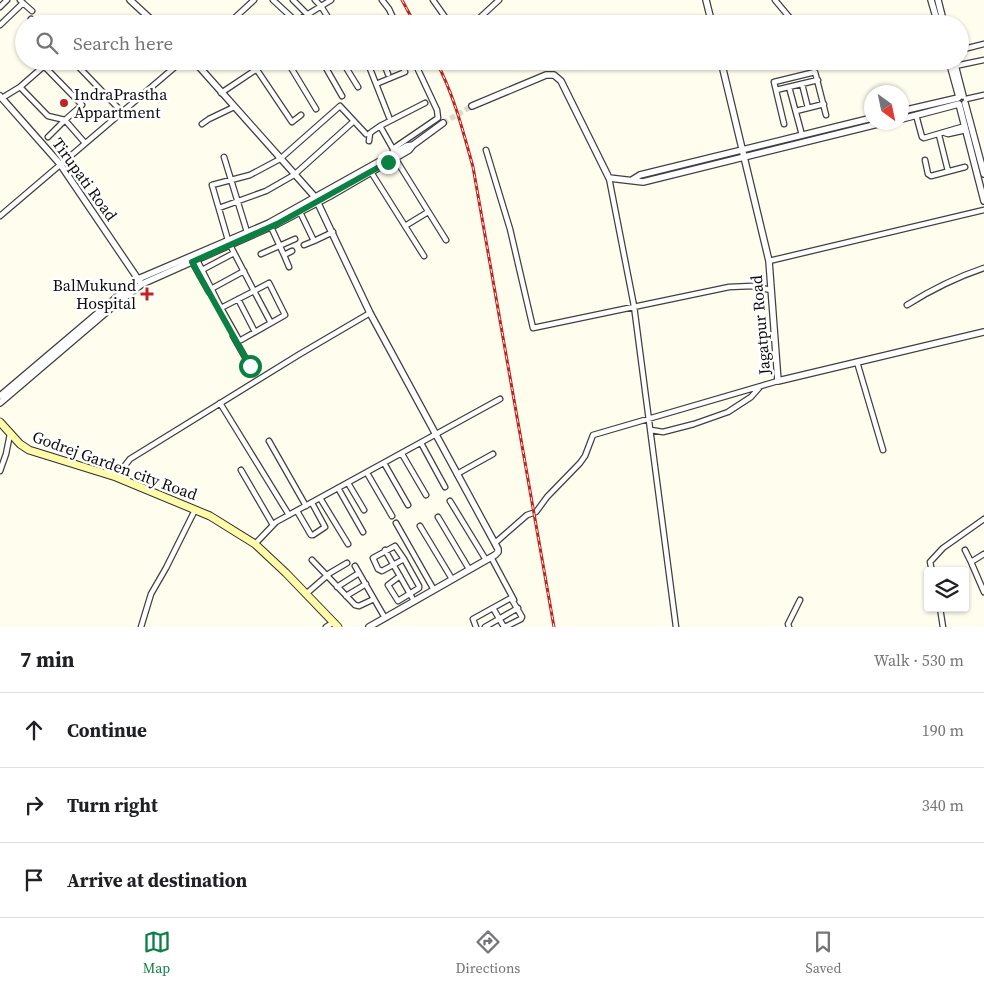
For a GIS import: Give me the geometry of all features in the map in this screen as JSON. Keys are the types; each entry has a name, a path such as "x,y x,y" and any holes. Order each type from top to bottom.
{"main road":[{"name":"Godrej Garden city Road","path":"0,422 20,444 29,450 116,477 210,516 255,544 336,625"}],"street":[{"path":"0,7 7,0"},
{"path":"130,0 146,15"},
{"path":"238,15 254,0"},
{"path":"273,0 290,15"},
{"path":"293,0 308,15 332,0"},
{"path":"315,0 326,15"},
{"path":"382,0 392,15"},
{"path":"432,0 443,15"},
{"path":"483,15 499,0"},
{"path":"706,0 710,15"},
{"path":"775,0 788,15"},
{"path":"931,0 935,15"},
{"path":"938,0 942,15"},
{"path":"0,25 22,2 32,12"},
{"path":"969,48 984,44"},
{"path":"969,62 984,60"},
{"path":"1,97 20,87 39,70"},
{"path":"48,70 82,105 48,136"},
{"path":"82,70 122,112"},
{"path":"0,216 171,70"},
{"path":"202,70 316,200 333,232 370,313 495,543 498,552 369,627"},
{"path":"221,93 256,70 292,122 301,115"},
{"path":"292,70 316,109"},
{"path":"327,70 342,96"},
{"path":"348,70 358,87"},
{"path":"371,70 389,116"},
{"path":"386,70 388,74"},
{"path":"376,84 411,70"},
{"path":"0,396 140,282 269,223 371,172 438,118 437,110 418,70"},
{"name":"Jagatpur Road","path":"723,70 769,261 778,381 984,332"},
{"path":"952,70 982,160 984,174"},
{"path":"956,70 965,128 984,202"},
{"path":"784,124 774,82 815,72 826,115"},
{"path":"472,106 546,75 554,75 561,81 609,178 634,306 676,627"},
{"path":"776,90 818,80"},
{"path":"802,84 808,108"},
{"path":"20,87 48,116 65,120 85,143"},
{"path":"789,88 802,135"},
{"path":"909,110 984,95"},
{"name":"Tirupati Road","path":"1,97 60,164 140,282"},
{"path":"909,117 962,100"},
{"path":"369,141 370,133 380,126 425,103"},
{"path":"796,111 824,104"},
{"path":"202,124 234,106"},
{"path":"272,323 229,242 212,185 250,175 280,159 340,106 366,134"},
{"path":"916,115 923,138 944,133 948,134 965,128"},
{"path":"632,180 640,175 743,148 864,120"},
{"path":"219,208 266,191 294,175 354,121"},
{"path":"229,242 271,227 300,212 316,200 407,146 413,145 443,123"},
{"path":"380,126 394,154 446,240"},
{"path":"609,178 643,182 864,127"},
{"path":"939,135 948,171"},
{"path":"486,150 510,229 534,328 729,287 752,286 771,290"},
{"path":"224,157 247,232"},
{"path":"925,160 929,175 965,167"},
{"path":"676,166 678,173"},
{"path":"371,172 424,256"},
{"path":"769,261 984,210"},
{"path":"300,212 314,241"},
{"path":"405,226 428,212"},
{"path":"271,227 289,267"},
{"path":"304,245 333,232"},
{"path":"261,254 295,239"},
{"path":"284,255 295,250"},
{"path":"202,270 234,253"},
{"path":"192,259 202,270 221,308 240,340 286,314 269,283 221,308"},
{"path":"192,259 250,366"},
{"path":"907,305 931,290 968,273 984,268"},
{"path":"211,289 244,271"},
{"path":"0,403 140,282"},
{"path":"238,299 255,332"},
{"path":"116,477 130,459 370,313"},
{"path":"856,362 883,450"},
{"path":"495,543 527,515 536,512 547,497 580,463 585,456 593,435 778,381"},
{"path":"651,430 663,432 728,412 751,397 760,386"},
{"path":"255,544 273,525 288,515 500,399"},
{"path":"220,403 288,515"},
{"path":"0,471 10,434"},
{"path":"269,441 306,506"},
{"path":"421,443 446,487"},
{"path":"402,454 426,495"},
{"path":"457,474 494,454"},
{"path":"384,463 408,505"},
{"path":"240,470 273,525"},
{"path":"367,473 392,516"},
{"path":"348,483 364,510"},
{"path":"338,488 362,532"},
{"path":"320,498 348,544"},
{"path":"450,501 488,558 518,608 521,619 504,627 493,608"},
{"path":"297,510 311,535 313,535 325,527 312,503"},
{"path":"141,627 150,594 166,568 195,510"},
{"path":"438,517 469,569"},
{"path":"931,567 930,562 944,548 984,520"},
{"path":"396,523 434,590"},
{"path":"420,526 452,579"},
{"path":"400,576 389,582 388,586 398,601 418,590 419,586 404,559 395,546 374,556 373,560 378,569 382,571 404,559"},
{"path":"385,550 414,601"},
{"path":"965,550 984,592"},
{"path":"971,562 984,554"},
{"path":"312,560 357,607 374,598"},
{"path":"306,594 327,576 347,563"},
{"path":"355,566 385,618"},
{"path":"337,587 359,573"},
{"path":"346,596 366,584"},
{"path":"476,627 473,619 511,598 524,617"},
{"path":"789,627 788,624 800,600"},
{"path":"484,627 518,608"},
{"path":"941,612 943,627"},
{"path":"326,627 336,625"}],"tunnel":[{"path":"443,123 472,106"}],"railway":[{"path":"402,0 410,15"},
{"path":"440,70 453,100 473,167 554,627"}],"place":[{"name":"IndraPrastha Appartment","path":"64,103"},
{"name":"BalMukund Hospital","path":"147,294"}],"route":[{"path":"250,366 192,262 277,224 388,162"}]}
